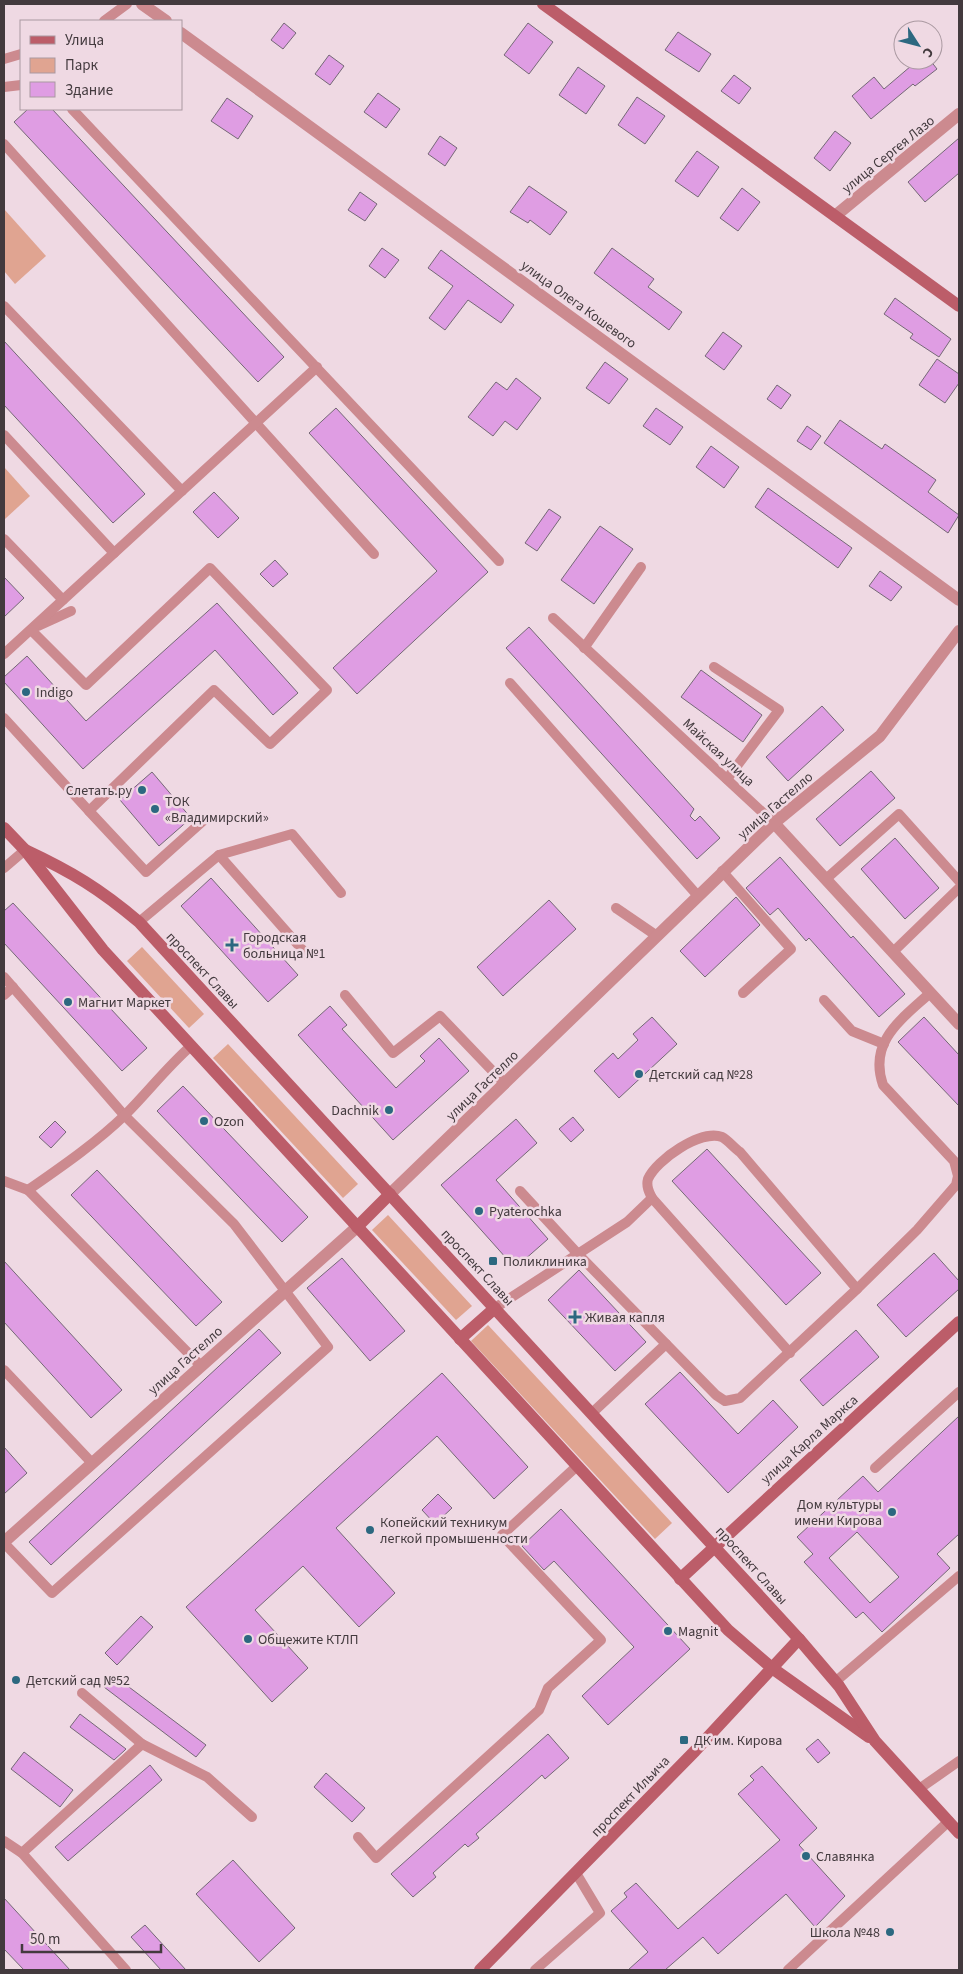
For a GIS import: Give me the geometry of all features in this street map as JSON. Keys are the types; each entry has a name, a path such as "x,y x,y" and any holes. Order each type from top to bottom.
{"main road":[{"path":"543,4 959,306"},
{"name":"проспект Славы","path":"4,828 25,850 103,950 728,1630 772,1668 875,1741"},
{"name":"проспект Славы","path":"25,850 70,871 108,896 139,922 799,1639 835,1682 875,1741 959,1833"},
{"name":"улица Гастелло","path":"357,1227 390,1194"},
{"path":"460,1339 495,1308"},
{"name":"улица Карла Маркса","path":"680,1579 959,1322"},
{"name":"проспект Ильича","path":"482,1969 799,1639"}],"street":[{"path":"142,4 165,20"},
{"name":"улица Олега Кошевого","path":"182,34 959,600"},
{"name":"улица Сергея Лазо","path":"835,216 959,114"},
{"name":"улица Гастелло","path":"390,1194 722,871 774,823 880,736 959,631"},
{"name":"Майская улица","path":"774,823 959,1024"},
{"name":"улица Гастелло","path":"4,1542 357,1227"}],"lane":[{"path":"105,20 127,4"},
{"path":"4,59 20,54"},
{"path":"4,88 20,85"},
{"path":"73,110 499,560"},
{"path":"4,144 374,554"},
{"path":"4,306 182,491"},
{"path":"4,654 317,367"},
{"path":"4,435 114,553"},
{"path":"4,539 63,600"},
{"path":"584,648 641,567"},
{"path":"31,630 86,685 210,568 327,690 270,744 214,690 89,810"},
{"path":"31,630 71,611"},
{"name":"Майская улица","path":"553,618 774,823"},
{"path":"714,667 779,710 727,779"},
{"path":"510,683 698,896"},
{"path":"4,718 146,872 204,820"},
{"path":"826,879 899,814 959,881"},
{"path":"139,922 219,855 292,834 341,893"},
{"path":"4,868 25,850"},
{"path":"219,855 308,955"},
{"path":"722,871 791,949 743,993"},
{"path":"893,952 959,888"},
{"path":"616,908 657,936"},
{"path":"4,977 124,1115 234,1224 284,1292 328,1347 52,1593 4,1542"},
{"path":"4,995 13,987"},
{"path":"520,1191 577,1253 716,1395 730,1401 740,1398 790,1354 857,1289 948,1196 956,1185 958,1176 954,1160 883,1085 878,1069 878,1057 894,1026 930,993"},
{"path":"345,995 393,1052 440,1016 505,1084"},
{"path":"824,1000 852,1031 884,1044"},
{"path":"28,1190 67,1162 124,1115 177,1058 191,1046"},
{"path":"790,1354 652,1198 648,1187 648,1180 657,1165 678,1149 703,1136 722,1137 740,1152 857,1289"},
{"path":"4,1181 28,1190 201,1366"},
{"path":"495,1308 627,1222 652,1198"},
{"path":"592,1413 666,1344"},
{"path":"4,1370 92,1463"},
{"path":"875,1468 959,1392"},
{"path":"358,1837 376,1858 539,1710 548,1688 601,1640 502,1535 577,1466"},
{"path":"835,1682 959,1576"},
{"path":"82,1694 142,1744 207,1777 252,1817"},
{"path":"22,1853 142,1744"},
{"path":"919,1789 959,1761"},
{"path":"788,1970 949,1821"},
{"path":"4,1841 22,1853 126,1970"},
{"path":"535,1970 600,1913 576,1873"}],"green space":[{"path":"4,209 46,256 15,284 4,271"},
{"path":"4,467 30,496 5,519 4,517"},
{"path":"142,947 204,1014 189,1028 127,961"},
{"path":"228,1044 358,1184 343,1198 213,1058"},
{"path":"388,1215 472,1306 456,1320 372,1230"},
{"path":"488,1325 672,1523 655,1539 471,1341"}],"building":[{"path":"284,23 296,33 283,49 271,40"},
{"path":"528,23 553,42 529,74 504,55"},
{"path":"678,32 711,54 699,72 665,50"},
{"path":"329,55 344,66 330,85 315,74"},
{"path":"578,67 605,86 586,114 559,95"},
{"path":"906,70 936,70 915,86 913,84 871,119 852,96 874,77 884,89"},
{"path":"734,75 751,88 739,104 721,91"},
{"path":"378,93 400,109 386,128 364,112"},
{"path":"637,97 665,116 645,144 618,125"},
{"path":"227,98 253,116 238,139 211,121"},
{"path":"27,110 53,110 284,357 258,382 14,122"},
{"path":"835,131 851,143 830,171 814,158"},
{"path":"440,136 457,148 445,166 428,154"},
{"path":"959,138 959,173 925,202 908,182"},
{"path":"697,151 719,167 698,197 675,181"},
{"path":"529,186 567,212 550,235 530,220 528,223 510,212"},
{"path":"742,188 760,202 738,231 720,218"},
{"path":"360,192 377,204 365,221 348,210"},
{"path":"382,248 399,260 385,278 369,266"},
{"path":"612,248 654,279 648,287 682,312 669,330 594,273"},
{"path":"441,250 514,305 501,323 468,300 445,330 429,318 453,286 428,268"},
{"path":"895,298 951,339 939,357 910,338 913,334 884,314"},
{"path":"723,332 742,346 724,370 705,356"},
{"path":"4,341 145,494 113,523 4,405"},
{"path":"937,359 959,374 959,383 945,403 919,385"},
{"path":"605,362 628,379 609,404 586,388"},
{"path":"516,378 541,398 517,430 505,421 493,436 468,417 496,382 507,390"},
{"path":"777,385 791,395 781,409 767,399"},
{"path":"336,408 488,572 357,694 333,668 437,571 309,433"},
{"path":"656,408 683,427 670,445 643,426"},
{"path":"840,420 882,449 885,444 936,480 928,492 959,515 948,533 824,443"},
{"path":"807,426 821,436 811,450 797,441"},
{"path":"711,446 739,467 724,488 696,467"},
{"path":"768,488 852,548 838,568 755,507"},
{"path":"214,492 239,518 218,538 193,512"},
{"path":"549,509 561,517 537,551 525,543"},
{"path":"600,526 633,549 594,604 561,580"},
{"path":"275,560 288,574 273,587 260,574"},
{"path":"880,571 902,587 891,601 869,586"},
{"path":"4,577 24,598 4,617"},
{"path":"217,603 298,693 273,715 215,650 83,769 4,682 4,677 27,656 86,721"},
{"path":"529,627 694,809 690,816 695,821 700,816 720,838 697,859 506,648"},
{"path":"701,670 762,715 743,742 681,697"},
{"path":"822,706 844,730 788,781 766,757"},
{"path":"871,771 895,798 840,846 816,819"},
{"name":"ТОК «Владимирский»","path":"152,772 191,818 159,846 120,800"},
{"path":"895,838 939,888 905,919 861,869"},
{"path":"780,857 851,938 853,936 905,994 879,1017 809,938 806,941 778,908 770,915 746,888"},
{"path":"211,878 298,975 268,1002 181,906"},
{"path":"736,897 760,925 705,977 680,951"},
{"path":"549,900 576,929 503,996 477,967"},
{"path":"13,903 147,1048 122,1071 4,943 4,911"},
{"path":"330,1006 347,1025 342,1029 396,1088 425,1061 420,1056 439,1038 469,1071 393,1140 298,1035"},
{"path":"652,1017 677,1044 619,1098 594,1071 613,1053 618,1059 638,1040 633,1034"},
{"path":"924,1017 959,1055 959,1106 898,1042"},
{"path":"183,1086 308,1217 282,1242 157,1111"},
{"path":"573,1117 584,1130 571,1142 559,1129"},
{"path":"516,1119 537,1143 496,1180 548,1239 515,1268 441,1185"},
{"path":"55,1121 66,1132 51,1148 39,1137"},
{"path":"707,1149 821,1273 786,1305 672,1181"},
{"path":"97,1170 222,1302 196,1326 71,1195"},
{"path":"934,1253 959,1281 959,1289 906,1337 877,1305"},
{"path":"342,1258 405,1331 370,1361 307,1288"},
{"path":"4,1261 122,1390 91,1418 4,1322"},
{"path":"579,1270 646,1342 615,1371 548,1300"},
{"path":"259,1329 281,1353 51,1565 29,1542"},
{"path":"856,1330 879,1357 823,1406 800,1380"},
{"path":"680,1372 738,1434 773,1400 798,1427 728,1493 645,1404"},
{"path":"442,1373 528,1467 494,1499 437,1436 336,1528 395,1593 359,1627 303,1566 255,1610 308,1668 272,1702 186,1607"},
{"name":"Дом культуры имени Кирова","path":"959,1416 959,1534 937,1554 950,1568 882,1632 863,1612 856,1618 804,1562 813,1554 797,1537 863,1476 878,1492","holes":["857,1532 899,1577 870,1603 829,1558"]},
{"path":"4,1447 27,1473 4,1494"},
{"path":"438,1494 452,1508 435,1524 422,1510"},
{"path":"561,1509 690,1649 608,1725 582,1696 634,1647 554,1561 544,1570 522,1546"},
{"path":"141,1616 153,1627 117,1665 105,1653"},
{"path":"113,1675 206,1745 196,1757 104,1687"},
{"path":"80,1714 126,1749 114,1760 70,1727"},
{"path":"548,1734 569,1758 545,1779 542,1775 476,1834 479,1838 468,1847 465,1844 433,1873 436,1877 413,1897 391,1874"},
{"path":"818,1739 830,1753 818,1763 806,1749"},
{"path":"24,1752 73,1790 60,1807 11,1769"},
{"path":"150,1765 162,1780 68,1861 55,1847"},
{"path":"762,1766 817,1828 799,1845 845,1896 815,1927 786,1894 718,1954 703,1937 665,1970 628,1970 648,1952 611,1911 627,1897 624,1893 636,1883 678,1929 780,1840 738,1794 754,1780 750,1776"},
{"path":"326,1773 365,1808 352,1822 314,1787"},
{"path":"233,1860 295,1928 259,1962 196,1894"},
{"path":"4,1898 70,1970 24,1970 4,1949"},
{"path":"145,1925 186,1970 161,1970 131,1937"}],"place":[{"name":"Indigo","path":"26,692"},
{"name":"Слетать.ру","path":"142,790"},
{"name":"ТОК «Владимирский»","path":"155,809"},
{"name":"Городская больница №1","path":"232,945"},
{"name":"Магнит Маркет","path":"68,1002"},
{"name":"Детский сад №28","path":"639,1074"},
{"name":"Dachnik","path":"389,1110"},
{"name":"Ozon","path":"204,1121"},
{"name":"Pyaterochka","path":"479,1211"},
{"name":"Поликлиника","path":"493,1261"},
{"name":"Живая капля","path":"575,1317"},
{"name":"Дом культуры имени Кирова","path":"892,1512"},
{"name":"Копейский техникум легкой промышенности","path":"370,1530"},
{"name":"Magnit","path":"668,1631"},
{"name":"Общежите КТЛП","path":"248,1639"},
{"name":"Детский сад №52","path":"16,1680"},
{"name":"ДК им. Кирова","path":"684,1740"},
{"name":"Славянка","path":"806,1856"},
{"name":"Школа №48","path":"890,1932"}]}
